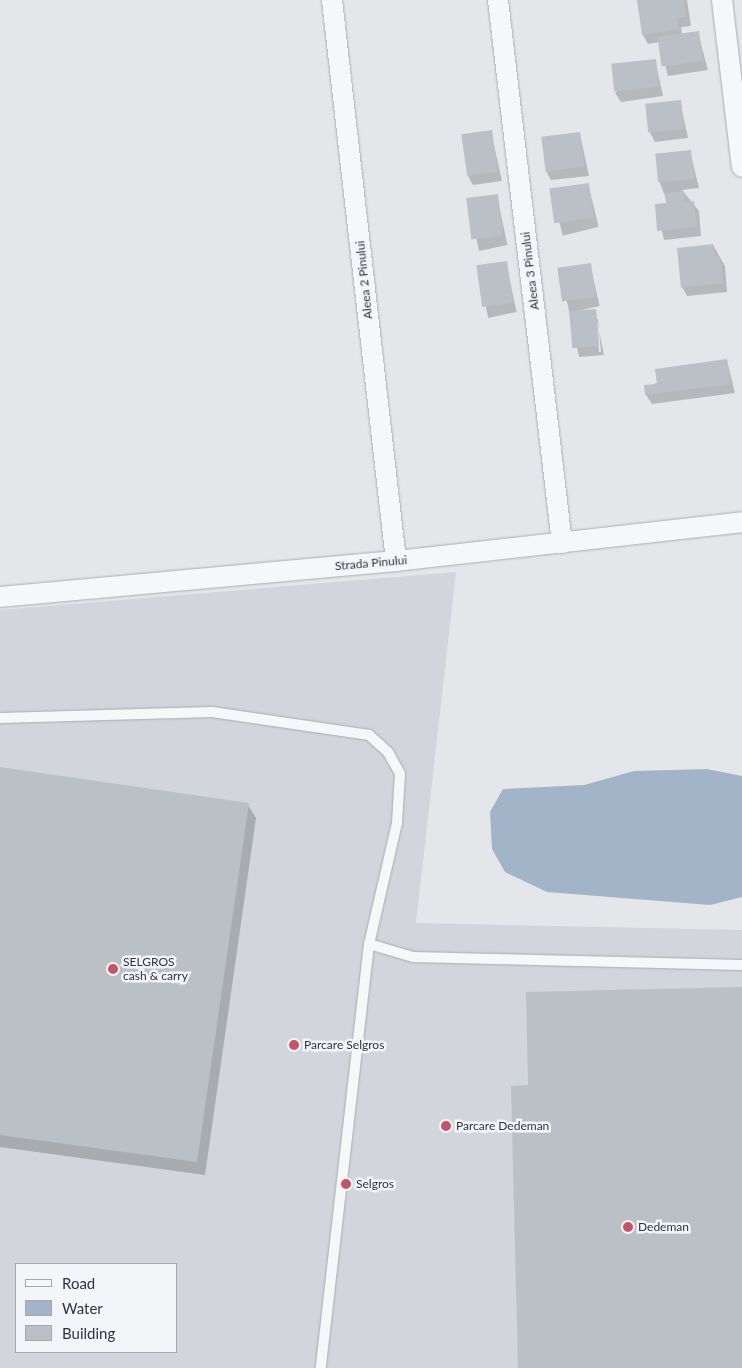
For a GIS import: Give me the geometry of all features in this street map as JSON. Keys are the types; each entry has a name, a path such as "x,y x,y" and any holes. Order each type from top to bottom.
{"street":[{"name":"Aleea 2 Pinului","path":"332,0 396,561"},
{"name":"Aleea 3 Pinului","path":"498,0 562,543"},
{"path":"722,0 736,70 742,167"},
{"name":"Strada Pinului","path":"0,597 396,561 742,522"}],"lane":[{"path":"0,718 212,712 369,735 388,752 400,774 397,824 369,944 321,1368"},
{"path":"369,944 413,957 742,965"}],"shaded area":[{"path":"456,572 416,923 742,930 742,1368 0,1368 0,610"}],"water":[{"path":"707,769 742,776 742,897 710,905 547,892 505,872 492,849 490,812 503,789 584,785 634,771"}],"building":[{"path":"637,0 684,0 686,17 677,18 679,29 642,35"},
{"path":"699,31 703,61 662,67 657,37"},
{"path":"656,59 659,87 614,92 611,64"},
{"path":"681,100 684,129 648,133 645,104"},
{"path":"492,130 498,172 467,176 461,134"},
{"path":"580,132 584,167 546,171 541,137"},
{"path":"691,150 694,179 658,183 655,154"},
{"path":"589,183 594,218 554,223 549,189"},
{"path":"684,191 685,202 694,201 697,227 657,231 655,204 666,203 665,193"},
{"path":"498,194 503,236 471,240 466,198"},
{"path":"713,244 715,256 720,256 723,283 681,288 677,248"},
{"path":"507,261 513,303 482,307 476,265"},
{"path":"591,263 596,297 562,301 557,268"},
{"path":"596,309 599,346 572,348 569,311"},
{"path":"727,359 731,384 645,395 644,385 657,384 655,369"},
{"name":"SELGROS cash & carry","path":"0,767 249,803 197,1162 0,1135"},
{"name":"Dedeman","path":"742,987 742,1368 518,1368 511,1086 528,1085 526,992"}],"place":[{"name":"SELGROS cash & carry","path":"113,969"},
{"name":"Parcare Selgros","path":"294,1045"},
{"name":"Parcare Dedeman","path":"446,1126"},
{"name":"Selgros","path":"346,1184"},
{"name":"Dedeman","path":"628,1227"}]}
